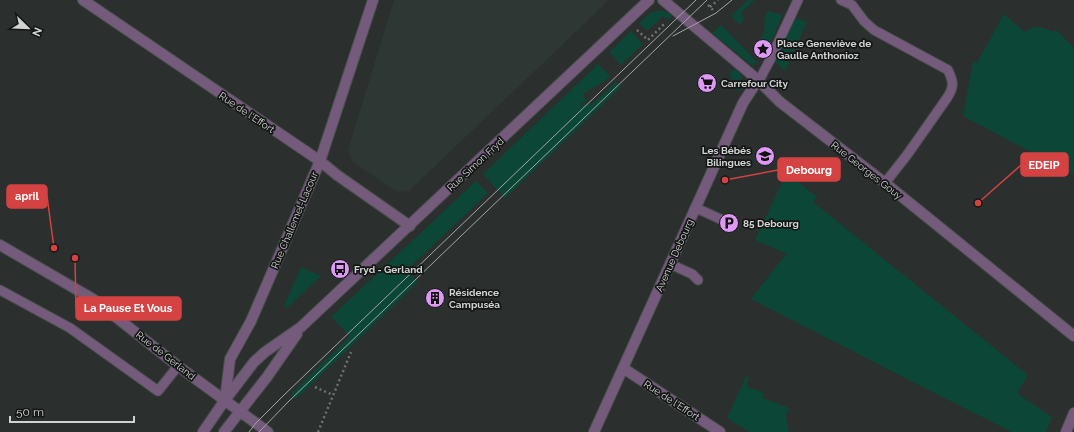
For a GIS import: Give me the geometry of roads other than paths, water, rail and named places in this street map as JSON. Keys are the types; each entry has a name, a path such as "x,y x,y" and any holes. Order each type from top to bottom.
{"street":[{"name":"Rue de l'Effort","path":"83,0 320,161 337,175 410,226"},
{"name":"Rue Challemel-Lacour","path":"203,432 225,400 230,359 250,321 320,161 373,0"},
{"name":"Rue Simon Fryd","path":"225,400 254,362 265,352 301,327 410,226 648,0"},
{"name":"Rue Georges Gouy","path":"663,0 758,80 780,102 885,183 1074,336"},
{"name":"Avenue Debourg","path":"594,432 743,103 758,80"},
{"name":"Rue de Gerland","path":"0,245 93,299 178,366 268,432"},
{"name":"Rue Simon Fryd","path":"240,411 267,377 301,327"},
{"name":"Rue de l'Effort","path":"623,368 720,432"},
{"path":"224,432 240,411"},
{"path":"1066,432 1074,413"}],"lane":[{"path":"758,80 770,60 798,0"},
{"path":"841,0 852,5 864,21 874,30 948,70 953,82 950,94 907,155 885,183"},
{"path":"696,208 729,223"},
{"path":"670,264 692,274 698,280"},
{"path":"0,290 70,328 158,391 178,366"}],"tram line":[{"path":"249,432 284,395 696,0"},
{"path":"259,432 289,401 707,0"},
{"path":"673,36 716,13 732,0"}],"place":[{"name":"Place Geneviève de Gaulle Anthonioz","path":"763,49"},
{"name":"Carrefour City","path":"707,83"},
{"name":"Les Bébés Bilingues","path":"765,156"},
{"name":"Debourg","path":"725,180"},
{"name":"EDEIP","path":"978,203"},
{"name":"85 Debourg","path":"729,223"},
{"name":"april","path":"54,248"},
{"name":"La Pause Et Vous","path":"75,258"},
{"name":"Fryd - Gerland","path":"340,269"},
{"name":"Résidence Campuséa","path":"435,298"}]}
